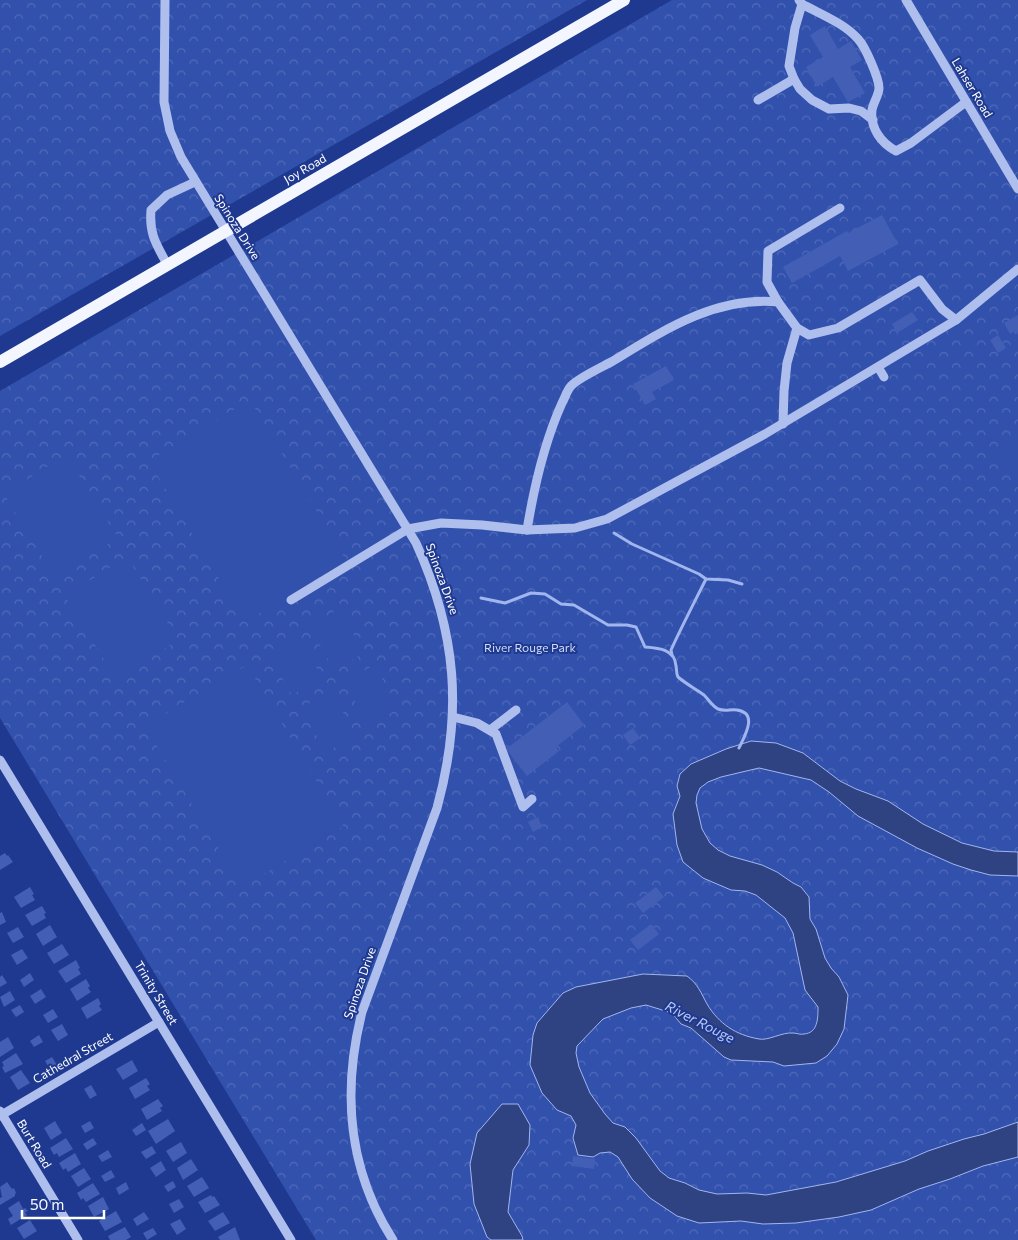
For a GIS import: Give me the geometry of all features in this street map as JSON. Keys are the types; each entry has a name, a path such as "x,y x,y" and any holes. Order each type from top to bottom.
{"main road":[{"name":"Joy Road","path":"0,362 624,0"}],"street":[{"name":"Spinoza Drive","path":"165,0 164,89 166,115 170,132 180,157 408,529 427,568 444,620 452,674 453,717 447,766 437,808 362,1012 351,1071 352,1129 360,1164 372,1200 393,1240"},
{"name":"Lahser Road","path":"906,0 1018,189"},
{"path":"873,120 862,111 849,108 829,109 812,100 800,89 789,66 801,2 840,24 858,39 872,64 879,88 872,110 873,120 875,129 885,145 896,151 911,143 966,102"},
{"path":"758,100 794,79"},
{"path":"167,264 154,241 150,225 151,210 167,195 195,182"},
{"path":"840,208 768,251 767,282 778,302 797,328 809,335 838,328 920,280 942,309 956,320"},
{"path":"291,600 408,529 441,523 527,530 575,528 607,519 783,424 956,320 1018,269"},
{"path":"527,530 533,489 555,419 570,386 666,329 691,317 723,307 757,300 778,302"},
{"path":"783,424 787,363 797,328"},
{"path":"878,367 884,378"},
{"path":"490,730 516,710"},
{"path":"453,717 477,723 496,734 523,806 532,799"},
{"name":"Trinity Street","path":"0,760 291,1240"},
{"name":"Cathedral Street","path":"1,1114 159,1022"},
{"name":"Burt Road","path":"1,1114 78,1240"}],"green space":[{"path":"0,0 587,0 0,336"},
{"name":"River Rouge Park","path":"672,0 1018,0 1018,1240 316,1240 0,718 0,391"},
{"path":"250,400 346,561 245,622 149,461"},
{"path":"1018,435 1018,487 997,452"},
{"path":"66,455 118,538 55,577 4,494"},
{"path":"127,557 178,640 116,679 65,596"},
{"path":"339,609 364,653 334,670 309,626"},
{"path":"297,634 322,678 292,695 267,652"},
{"path":"247,665 343,826 242,887 145,726"},
{"path":"374,665 399,708 369,726 344,682"},
{"path":"331,691 356,735 326,752 301,708"}],"water":[{"name":"River Rouge","path":"751,741 776,743 803,753 840,781 888,801 923,824 962,843 994,851 1018,852 1018,876 990,875 971,870 917,848 858,816 811,780 759,768 708,782 700,788 696,803 702,829 710,843 718,850 730,856 762,865 777,872 801,887 809,897 810,919 816,929 825,958 839,977 848,995 844,1029 837,1044 827,1056 816,1063 784,1066 773,1062 731,1060 724,1057 691,1028 681,1024 672,1013 646,1005 631,1008 603,1019 577,1046 576,1053 579,1067 590,1093 613,1123 625,1127 636,1138 660,1171 669,1178 699,1190 717,1194 747,1193 766,1195 836,1182 905,1161 928,1151 1018,1122 1018,1157 983,1166 919,1189 871,1210 796,1223 763,1224 741,1221 699,1223 677,1216 650,1198 632,1179 618,1157 610,1152 600,1153 593,1157 578,1155 573,1138 576,1125 571,1116 557,1110 542,1093 530,1065 533,1035 537,1023 563,993 576,987 643,974 687,976 697,985 707,1004 717,1017 729,1028 743,1035 767,1039 789,1033 809,1033 815,1028 818,1007 805,990 793,933 785,918 756,895 745,891 731,890 703,878 683,862 677,845 673,814 680,796 677,786 680,774 691,764"},
{"path":"502,1104 518,1104 530,1125 529,1145 513,1170 508,1212 523,1240 491,1240 487,1237 474,1204 470,1164 477,1133"}],"building":[{"path":"825,26 838,49 851,41 862,60 850,67 865,93 848,102 833,77 817,87 806,67 823,57 810,35"},
{"path":"882,215 898,244 848,271 840,256 792,283 783,267 847,231 848,233"},
{"path":"912,312 918,320 897,333 892,324"},
{"path":"1018,315 1018,335 1015,331 1010,334 1004,323"},
{"path":"998,335 1006,348 998,353 990,340"},
{"path":"666,366 674,380 652,392 656,399 645,405 633,384"},
{"path":"567,702 584,725 556,747 559,751 527,776 506,749"},
{"path":"633,728 640,738 630,745 623,735"},
{"path":"538,817 542,827 533,832 528,822"},
{"path":"5,853 13,862 0,870 0,856"},
{"path":"30,887 35,900 21,908 14,897"},
{"path":"656,887 664,897 643,913 635,903"},
{"path":"42,906 46,913 44,914 46,918 32,926 25,915"},
{"path":"2,912 6,922 0,925 0,913"},
{"path":"651,924 659,934 638,950 630,940"},
{"path":"50,925 57,937 43,946 36,934"},
{"path":"18,927 24,937 13,943 7,933"},
{"path":"62,944 69,955 54,964 47,953"},
{"path":"22,949 28,958 17,965 11,955"},
{"path":"76,960 81,974 66,983 58,971"},
{"path":"30,973 34,980 24,987 20,980"},
{"path":"2,975 7,983 0,987 0,977"},
{"path":"86,979 91,992 77,1001 70,989"},
{"path":"41,989 46,997 35,1004 30,996"},
{"path":"10,991 15,1000 4,1007 0,997"},
{"path":"98,998 101,1004 99,1006 102,1010 87,1019 81,1008"},
{"path":"20,1005 24,1012 16,1017 11,1010"},
{"path":"53,1009 58,1017 48,1023 43,1015"},
{"path":"62,1024 68,1035 58,1041 51,1030"},
{"path":"39,1035 43,1042 34,1047 30,1041"},
{"path":"8,1037 14,1048 0,1057 0,1042"},
{"path":"16,1053 23,1064 5,1073 2,1062"},
{"path":"52,1057 58,1067 51,1071 45,1061"},
{"path":"132,1060 138,1071 123,1080 116,1069"},
{"path":"21,1070 30,1083 18,1090 10,1077"},
{"path":"146,1078 150,1084 147,1086 150,1090 135,1099 129,1088"},
{"path":"91,1085 97,1095 90,1099 84,1089"},
{"path":"158,1099 163,1106 160,1108 162,1111 147,1120 141,1109"},
{"path":"168,1119 175,1131 156,1144 148,1131"},
{"path":"55,1121 62,1133 51,1140 44,1128"},
{"path":"90,1121 94,1128 85,1133 81,1126"},
{"path":"142,1123 146,1130 136,1136 132,1130"},
{"path":"66,1138 73,1149 59,1157 57,1153 54,1155 50,1148"},
{"path":"93,1138 97,1144 87,1150 83,1144"},
{"path":"181,1142 187,1153 173,1162 166,1151"},
{"path":"152,1146 156,1153 146,1159 141,1152"},
{"path":"108,1150 112,1157 102,1162 98,1156"},
{"path":"75,1153 81,1164 68,1172 66,1168 63,1170 59,1163"},
{"path":"573,1156 595,1159 594,1169 572,1166"},
{"path":"191,1159 198,1170 183,1180 177,1168"},
{"path":"161,1161 166,1170 156,1177 150,1168"},
{"path":"84,1168 91,1179 78,1187 71,1176"},
{"path":"111,1170 115,1177 105,1182 101,1176"},
{"path":"202,1177 209,1188 194,1197 187,1186"},
{"path":"173,1181 176,1187 168,1192 164,1186"},
{"path":"7,1182 12,1189 14,1188 16,1193 15,1196 0,1205 0,1198 2,1197 0,1187"},
{"path":"126,1182 129,1189 119,1195 116,1188"},
{"path":"93,1183 100,1194 86,1202 83,1198 81,1200 77,1193"},
{"path":"211,1195 212,1197 214,1196 220,1205 205,1213 198,1202"},
{"path":"103,1197 109,1209 94,1217 88,1206"},
{"path":"179,1199 184,1207 174,1213 169,1204"},
{"path":"19,1201 23,1209 25,1208 28,1211 25,1212 27,1215 11,1225 8,1219 13,1216 8,1208"},
{"path":"116,1211 122,1222 105,1231 99,1221"},
{"path":"144,1212 149,1219 137,1226 133,1219"},
{"path":"223,1212 230,1223 215,1231 208,1221"},
{"path":"180,1219 186,1229 177,1235 170,1224"},
{"path":"30,1220 37,1231 24,1239 17,1228"},
{"path":"125,1227 131,1237 126,1240 110,1240 108,1236"},
{"path":"235,1227 240,1240 220,1240 218,1237"},
{"path":"153,1228 157,1234 147,1240 143,1233"}],"waterway":[{"path":"614,533 632,544 699,574 706,579 728,580 742,584"},
{"path":"672,655 671,650 706,579"},
{"path":"481,598 505,603 531,593 545,594 561,604 574,605 608,625 636,627 645,647 665,650 673,656 678,677 704,695 714,706 718,709 744,712 749,720 739,748"}]}
